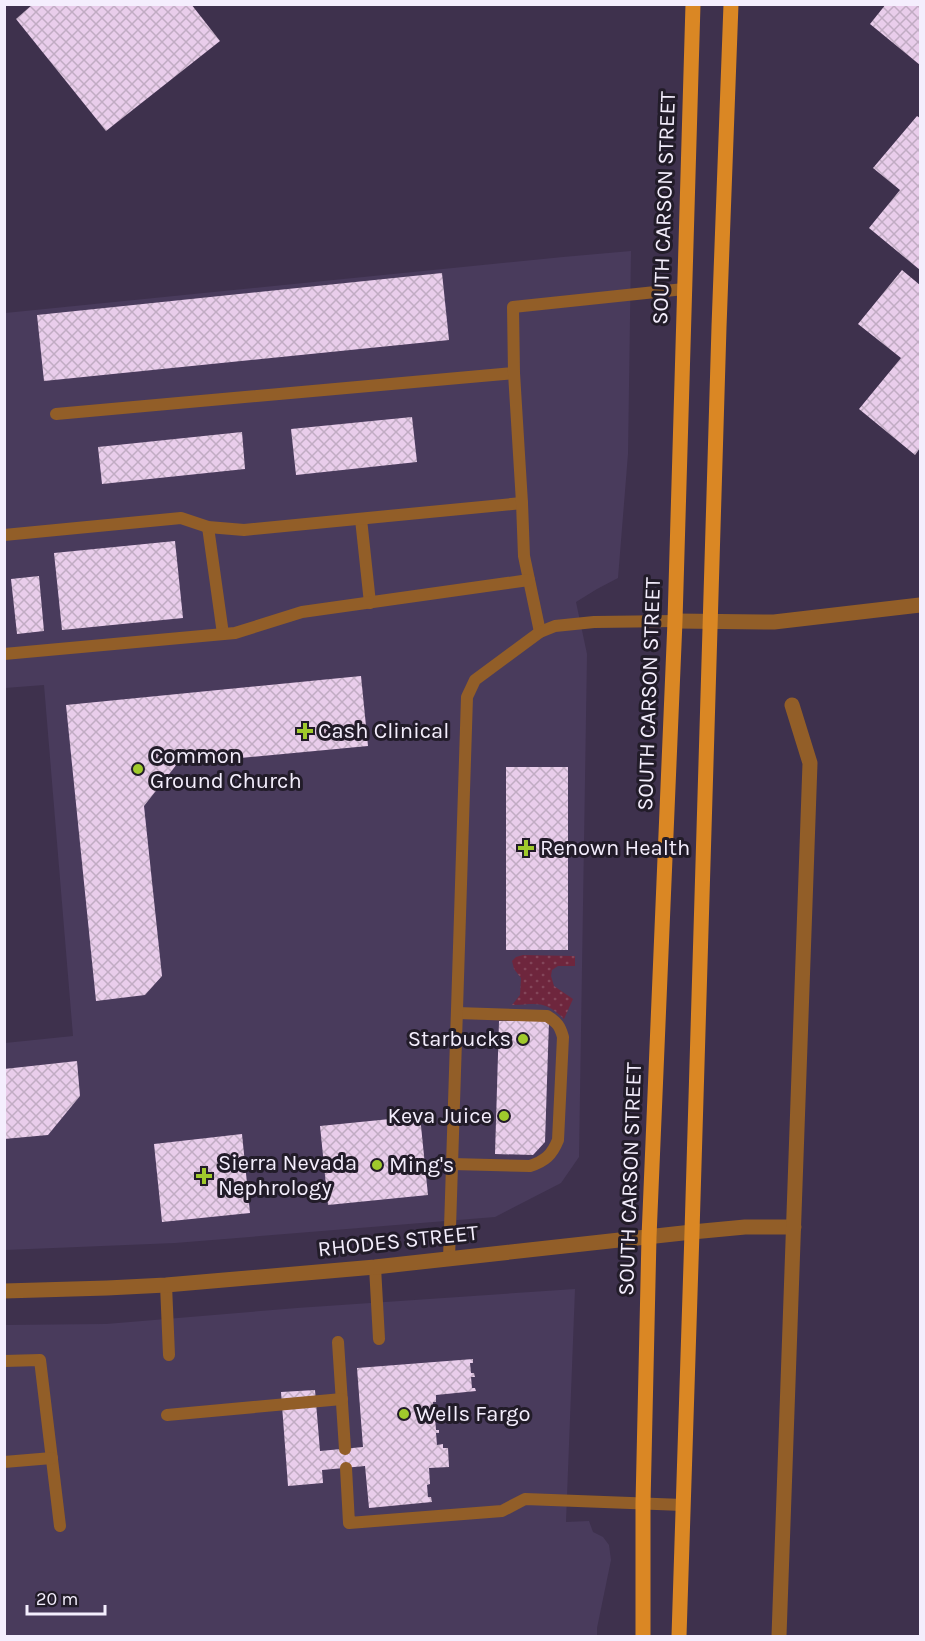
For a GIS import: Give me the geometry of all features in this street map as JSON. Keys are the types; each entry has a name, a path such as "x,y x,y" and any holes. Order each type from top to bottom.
{"main road":[{"name":"SOUTH CARSON STREET","path":"643,1636 643,1504 649,1237 675,621 693,4"},
{"path":"679,1636 731,4"}],"street":[{"path":"675,621 774,622 921,604"},
{"path":"779,1636 810,763 792,705"},
{"name":"RHODES STREET","path":"4,1291 166,1285 375,1267 745,1227 794,1227"}],"lane":[{"path":"540,632 524,556 514,373 513,307 684,289"},
{"path":"56,414 514,373"},
{"path":"4,535 181,518 208,527 244,530 522,503"},
{"path":"361,519 370,603"},
{"path":"208,527 223,634"},
{"path":"4,654 235,633 302,612 529,580"},
{"path":"449,1259 467,698 475,680 540,632 555,626 594,622 675,621"},
{"path":"452,1164 530,1166 548,1158 554,1151 558,1140 563,1037 561,1028 547,1016 457,1012"},
{"path":"375,1267 380,1339"},
{"path":"166,1285 169,1355"},
{"path":"338,1342 345,1449"},
{"path":"4,1361 40,1360 60,1526"},
{"path":"167,1415 342,1400"},
{"path":"4,1462 52,1458"},
{"path":"346,1468 349,1523 502,1511 525,1499 683,1505"}],"shaded area":[{"path":"631,251 628,454 618,578 576,602 587,654 579,1157 561,1183 495,1217 175,1243 5,1250 5,1043 73,1036 44,685 5,688 5,313"},
{"path":"523,955 575,956 575,966 558,966 552,970 554,986 573,999 564,1019 546,1006 512,1005 520,995 521,978 514,969 512,961"},
{"path":"575,1289 566,1522 589,1521 593,1532 603,1537 609,1545 611,1560 597,1636 5,1636 4,1325 106,1324"}],"building":[{"path":"33,4 191,4 220,41 106,131 16,19"},
{"path":"886,4 920,4 920,65 870,24"},
{"path":"917,116 920,118 920,270 869,228 900,190 873,168"},
{"path":"902,270 920,285 920,448 915,455 859,409 901,358 858,324"},
{"path":"442,273 449,340 44,381 37,315"},
{"path":"412,417 417,462 296,475 291,429"},
{"path":"242,432 245,469 102,484 98,447"},
{"path":"175,541 183,618 62,630 54,553"},
{"path":"39,576 44,631 17,634 11,579"},
{"path":"361,676 368,746 177,764 144,806 162,976 145,995 96,1001 66,705"},
{"path":"506,767 568,767 568,950 506,950"},
{"path":"499,1021 549,1021 545,1142 533,1155 495,1154"},
{"path":"77,1061 80,1096 48,1135 4,1139 4,1069"},
{"path":"420,1116 428,1195 328,1205 320,1126"},
{"path":"242,1134 250,1213 162,1222 154,1144"},
{"path":"473,1359 473,1363 470,1363 471,1373 474,1373 475,1377 471,1377 472,1388 476,1391 436,1395 436,1402 433,1402 434,1414 437,1413 436,1430 439,1430 439,1433 436,1433 437,1445 443,1444 443,1448 448,1448 449,1467 429,1468 428,1497 431,1497 432,1502 369,1508 365,1466 322,1470 323,1483 288,1486 281,1392 315,1390 320,1451 363,1447 357,1368"}],"place":[{"name":"Cash Clinical","path":"305,731"},
{"name":"Common Ground Church","path":"138,769"},
{"name":"Renown Health","path":"526,848"},
{"name":"Starbucks","path":"523,1039"},
{"name":"Keva Juice","path":"504,1116"},
{"name":"Ming's","path":"377,1165"},
{"name":"Sierra Nevada Nephrology","path":"204,1176"},
{"name":"Wells Fargo","path":"404,1414"}]}
